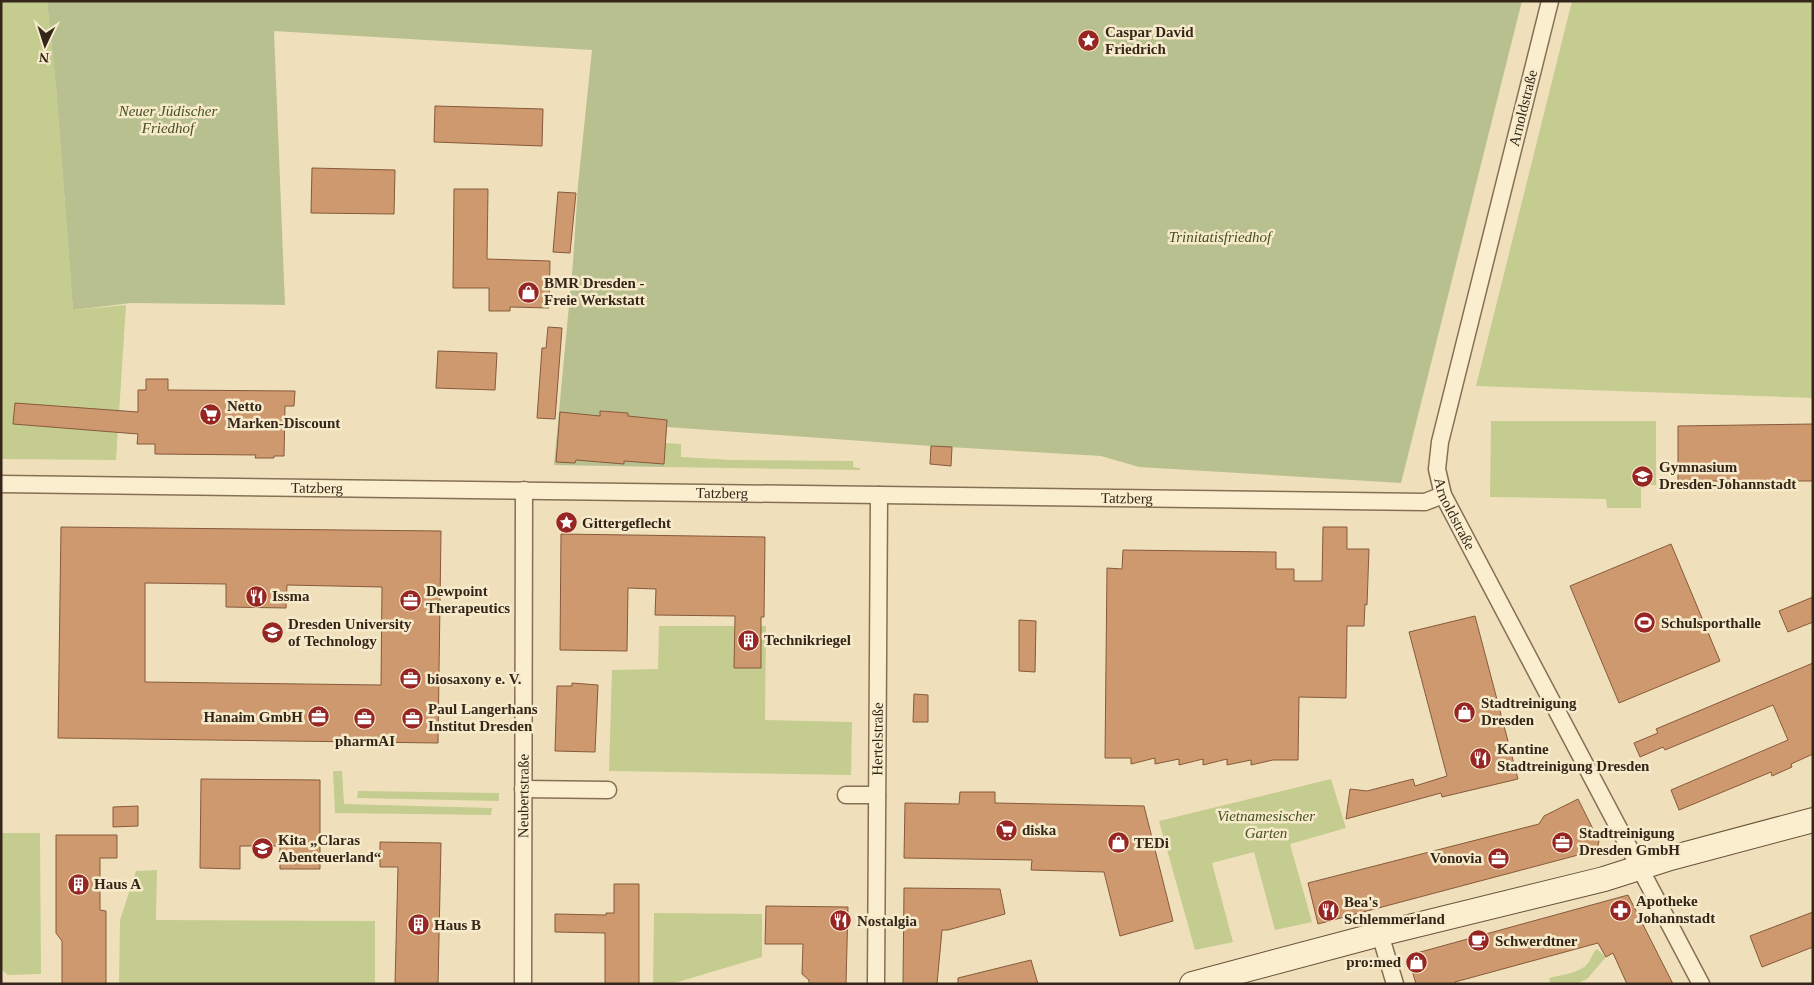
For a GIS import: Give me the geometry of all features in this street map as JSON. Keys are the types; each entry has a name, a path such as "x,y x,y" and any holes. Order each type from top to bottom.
{"street":[{"name":"Arnoldstraße","path":"1550,1 1440,442 1437,469 1442,495 1701,984"},
{"name":"Tatzberg","path":"1,484 1425,502 1442,495"},
{"name":"Neubertstraße","path":"523,984 524,490"},
{"name":"Hertelstraße","path":"876,984 880,495"},
{"path":"523,789 608,790"},
{"path":"846,795 877,795"},
{"path":"1192,984 1380,934 1571,887 1813,820"},
{"path":"1380,934 1395,984"}],"green space":[{"path":"1,1 47,1 56,87 73,310 126,305 116,460 1,459"},
{"name":"Trinitatisfriedhof","path":"47,1 1522,1 1401,483 1139,467 1101,456 667,427 664,467 554,465 573,262 578,185 592,50 274,31 285,305 131,303 73,310 56,87"},
{"path":"1572,1 1813,1 1813,398 1476,386"},
{"path":"1491,421 1656,421 1656,485 1641,485 1641,508 1607,508 1606,499 1490,497"},
{"path":"666,443 681,444 681,457 732,460 853,461 853,467 860,468 860,470 664,467"},
{"path":"659,626 766,626 765,720 852,722 851,775 609,771 612,670 658,669"},
{"path":"333,771 342,771 344,804 492,808 491,815 335,813"},
{"name":"Vietnamesischer Garten","path":"1331,779 1346,828 1290,844 1312,922 1275,930 1254,852 1212,863 1233,942 1195,950 1159,821"},
{"path":"358,791 499,793 499,801 357,798"},
{"path":"1,833 40,833 41,974 8,975 1,969"},
{"path":"157,870 156,920 375,921 375,984 119,984 120,920 136,871"},
{"path":"654,913 762,914 762,957 671,984 653,984"},
{"path":"1597,949 1606,957 1587,979 1576,984 1551,984 1549,978 1570,973 1585,966"}],"building":[{"path":"435,106 543,109 542,146 434,142"},
{"path":"312,168 395,170 394,214 311,213"},
{"path":"454,189 488,189 487,259 550,261 549,308 510,307 510,311 489,311 489,288 453,288"},
{"path":"558,192 576,193 570,253 553,252"},
{"path":"548,327 562,328 555,419 537,418 542,348 546,348"},
{"path":"438,351 497,353 495,390 436,388"},
{"name":"Netto Marken-Discount","path":"146,379 168,379 168,390 295,391 294,406 285,406 284,456 255,458 256,455 155,454 155,444 137,444 138,434 13,424 15,403 138,412 138,390 146,390"},
{"path":"600,411 628,413 628,416 667,420 664,464 624,461 624,464 576,460 575,463 556,462 560,412 600,416"},
{"path":"1813,424 1813,481 1678,481 1678,426"},
{"path":"931,446 952,447 951,466 930,464"},
{"path":"61,527 441,531 438,743 58,738","holes":["145,583 226,584 226,607 286,608 287,585 382,587 381,685 145,682"]},
{"path":"1323,527 1347,527 1347,549 1369,549 1367,605 1365,604 1364,626 1347,626 1346,698 1299,697 1298,760 1273,760 1251,765 1251,760 1227,765 1227,759 1203,765 1203,759 1179,765 1179,759 1155,764 1155,758 1131,764 1131,758 1105,758 1107,568 1122,569 1123,550 1276,552 1276,569 1294,569 1294,581 1322,581"},
{"path":"561,534 765,537 764,617 761,617 761,668 734,668 735,616 655,615 656,589 628,588 627,651 560,650"},
{"name":"Schulsporthalle","path":"1671,544 1720,661 1619,703 1570,586"},
{"path":"1813,597 1813,622 1788,632 1779,611"},
{"path":"1475,616 1518,779 1442,797 1441,793 1346,819 1350,789 1367,791 1413,779 1415,786 1447,776 1409,632"},
{"path":"1019,620 1036,621 1035,672 1019,671"},
{"path":"1813,663 1813,754 1791,764 1792,767 1772,776 1771,772 1679,810 1671,790 1788,740 1773,705 1665,750 1663,747 1640,757 1634,743 1658,733 1656,729"},
{"path":"572,683 598,685 595,752 555,751 557,686 572,686"},
{"path":"914,694 928,695 928,722 913,722"},
{"path":"201,779 320,780 320,869 280,869 280,846 240,846 240,869 200,868"},
{"path":"960,792 995,792 995,803 1144,806 1173,921 1120,936 1104,872 1031,870 1032,860 904,858 905,803 959,804"},
{"path":"1578,799 1599,841 1597,850 1318,924 1308,883 1539,824 1544,816"},
{"path":"138,806 138,826 113,827 113,807"},
{"name":"Haus A","path":"56,835 117,835 117,858 100,858 100,910 106,911 106,984 62,984 62,941 56,933"},
{"name":"Haus B","path":"380,842 441,843 438,984 395,984 398,867 380,867"},
{"path":"614,884 639,884 639,984 605,984 605,933 555,932 555,914 606,915 606,913 614,913"},
{"path":"904,888 1000,889 1005,914 942,930 937,984 903,984"},
{"path":"1628,895 1673,984 1627,984 1613,953 1606,957 1598,943 1455,982 1456,984 1416,984 1409,960 1413,954"},
{"path":"766,906 848,907 846,984 809,984 809,980 802,974 803,944 765,944"},
{"path":"1813,912 1813,947 1762,967 1750,936"},
{"path":"1031,960 1038,984 958,984 958,978"}],"place":[{"name":"Caspar David Friedrich","path":"1089,41"},
{"name":"BMR Dresden - Freie Werkstatt","path":"528,292"},
{"name":"Netto Marken-Discount","path":"211,415"},
{"name":"Gymnasium Dresden-Johannstadt","path":"1643,476"},
{"name":"Gittergeflecht","path":"566,523"},
{"name":"Issma","path":"256,596"},
{"name":"Dewpoint Therapeutics","path":"410,600"},
{"name":"Schulsporthalle","path":"1645,623"},
{"name":"Dresden University of Technology","path":"272,633"},
{"name":"Technikriegel","path":"748,640"},
{"name":"biosaxony e. V.","path":"411,679"},
{"name":"Stadtreinigung Dresden","path":"1465,712"},
{"name":"Hanaim GmbH","path":"319,717"},
{"name":"pharmAI","path":"365,718"},
{"name":"Paul Langerhans Institut Dresden","path":"412,718"},
{"name":"Kantine Stadtreinigung Dresden","path":"1481,758"},
{"name":"diska","path":"1006,830"},
{"name":"Stadtreinigung Dresden GmbH","path":"1563,842"},
{"name":"TEDi","path":"1118,843"},
{"name":"Kita „Claras Abenteuerland“","path":"262,849"},
{"name":"Vonovia","path":"1498,858"},
{"name":"Haus A","path":"78,884"},
{"name":"Apotheke Johannstadt","path":"1620,910"},
{"name":"Bea's Schlemmerland","path":"1328,911"},
{"name":"Nostalgia","path":"841,921"},
{"name":"Haus B","path":"418,925"},
{"name":"Schwerdtner","path":"1479,941"},
{"name":"pro:med","path":"1417,962"}],"park label":[{"name":"Neuer Jüdischer Friedhof","path":"168,120"}]}
